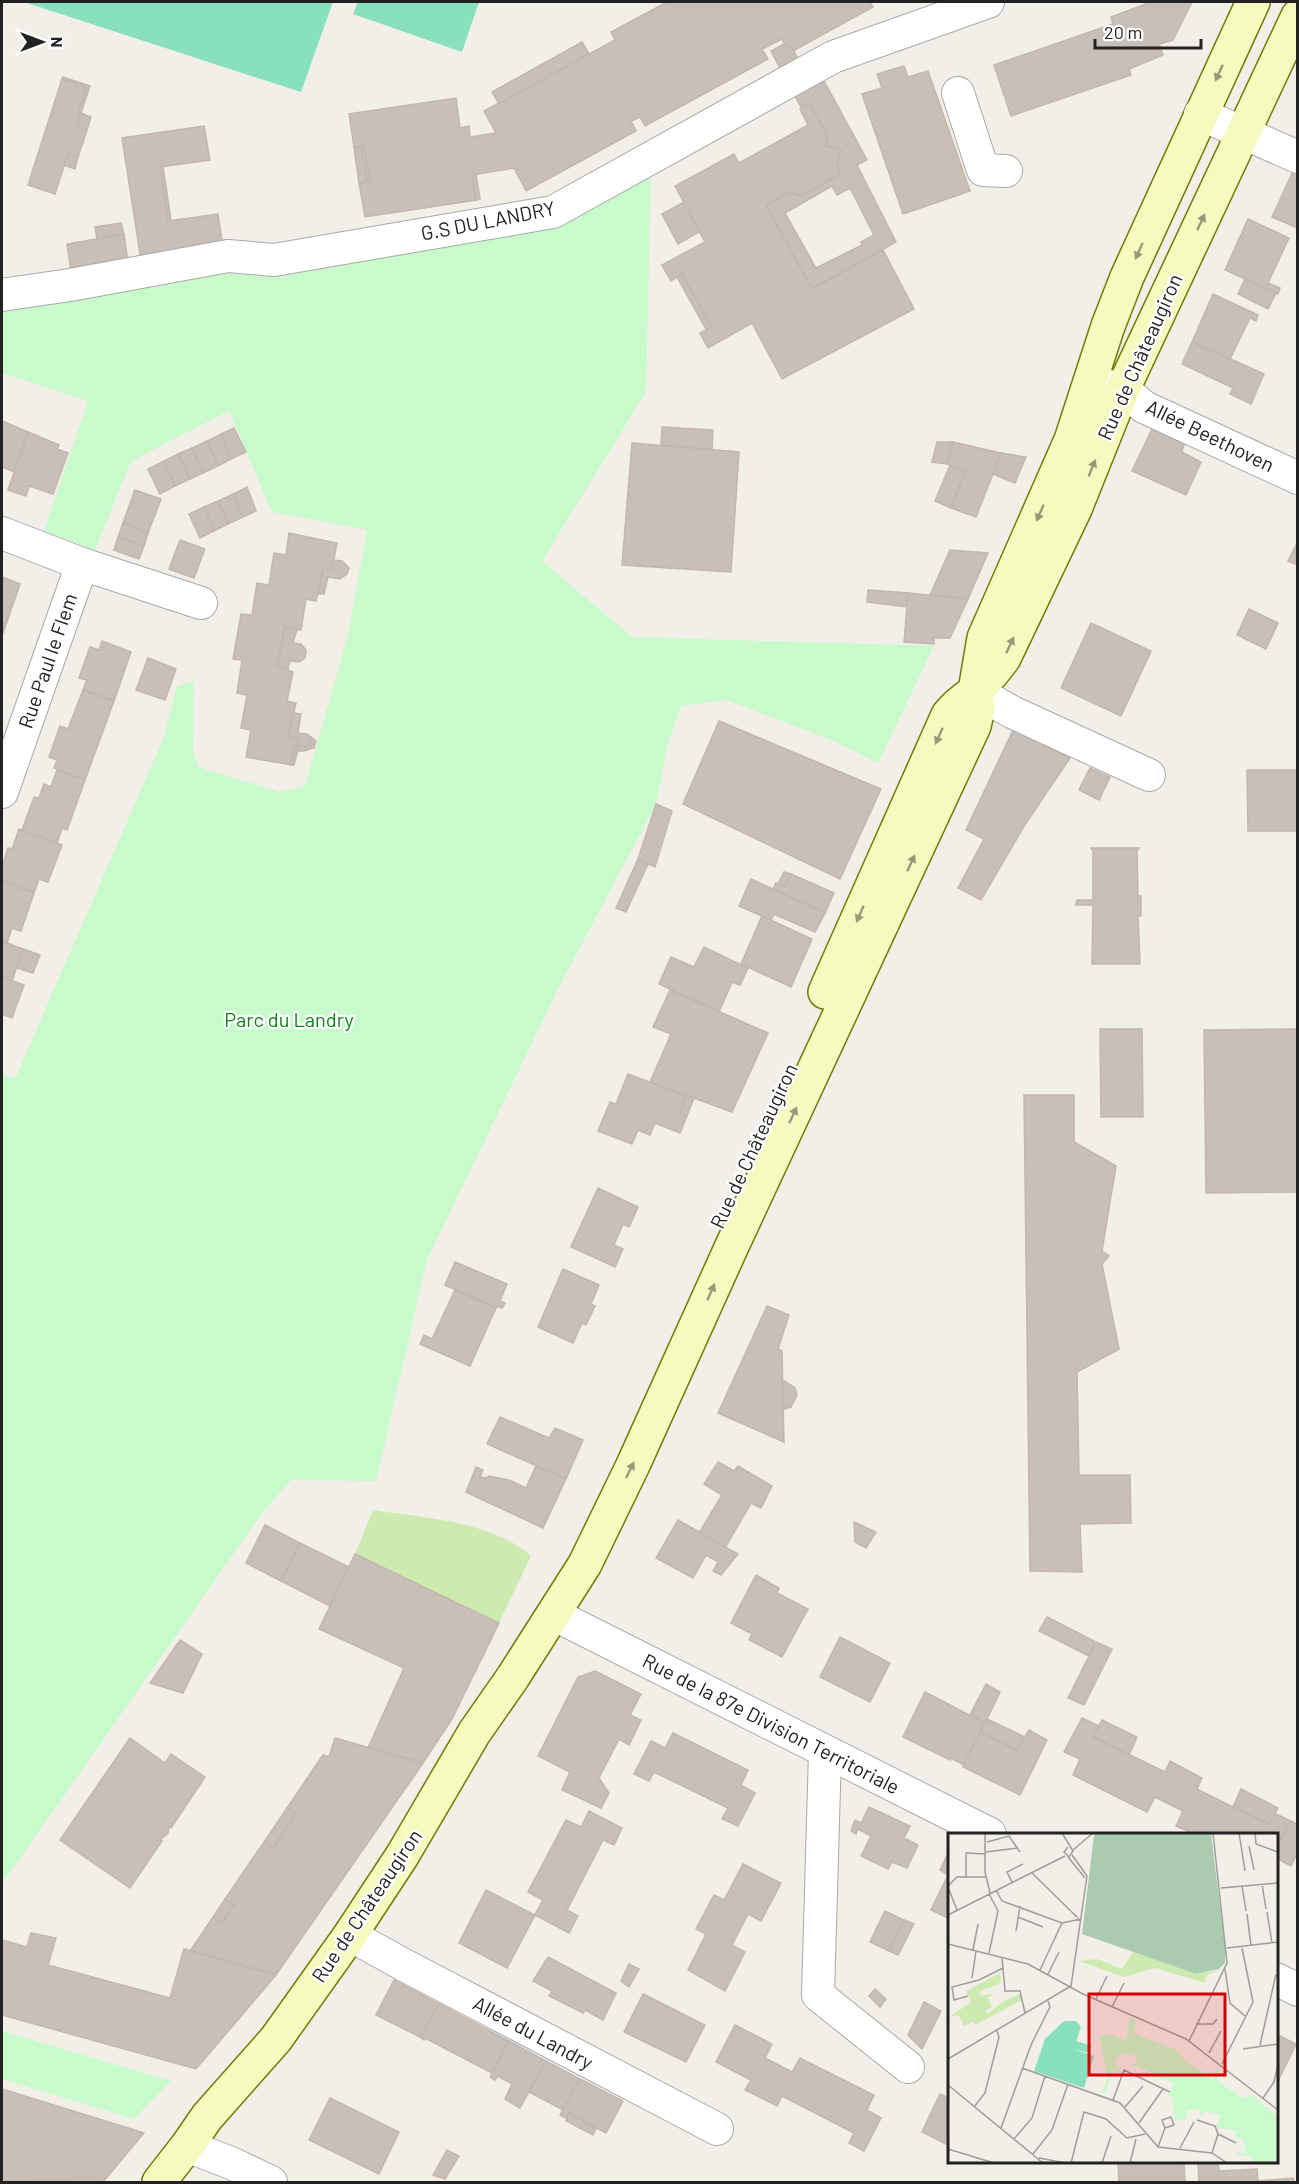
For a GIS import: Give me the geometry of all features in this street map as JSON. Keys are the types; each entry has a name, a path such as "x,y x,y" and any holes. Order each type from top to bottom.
{"main road":[{"name":"Rue de Châteaugiron","path":"159,2182 207,2117 276,2039 350,1935 402,1856 474,1733 513,1677 585,1564 633,1465 731,1248 974,726 978,709 975,691 984,638 1071,440 1108,326 1127,277 1253,2"},
{"name":"Rue de Châteaugiron","path":"975,691 1004,658 1075,508 1123,389 1298,16"}],"street":[{"name":"G.S DU LANDRY","path":"2,295 228,256 274,260 553,212 833,57 988,2"},
{"path":"958,93 983,170 1006,171"},
{"path":"1200,114 1298,156"},
{"name":"Allée Beethoven","path":"1090,382 1123,389 1144,407 1298,478"},
{"path":"2,533 82,564 201,603"},
{"name":"Rue Paul le Flem","path":"2,792 82,564"},
{"path":"975,691 1012,712 1149,775"},
{"name":"Rue de la 87e Division Territoriale","path":"553,1614 988,1833"},
{"path":"825,1752 818,1995 908,2067"},
{"name":"Allée du Landry","path":"350,1935 717,2129"},
{"path":"1278,1980 1298,1990"},
{"path":"187,2146 231,2163 270,2182"}],"green space":[{"path":"24,2 333,2 301,92"},
{"path":"358,2 479,2 462,52 353,14"},
{"name":"Parc du Landry","path":"651,168 646,392 542,561 632,637 934,646 878,763 831,740 727,700 681,706 668,744 656,804 559,987 427,1260 376,1481 291,1480 262,1513 2,1884 2,1074 15,1079 164,737 177,686 194,681 193,752 198,767 280,792 305,786 348,635 367,530 272,512 229,411 131,461 95,550 44,531 88,401 2,373 2,310 214,275 293,266 506,233"},
{"path":"373,1510 477,1528 515,1544 531,1556 499,1623 355,1554"},
{"path":"2,2031 171,2081 134,2119 2,2079"}],"building":[{"path":"667,2 870,2 873,7 793,51 791,46 787,48 782,39 762,49 768,59 645,126 640,117 631,121 636,131 526,191 514,168 472,175 476,200 365,217 359,183 370,181 364,146 354,147 349,114 456,98 460,128 469,126 470,137 496,133 484,111 615,40 611,32"},
{"path":"1145,2 1192,2 1173,40 1159,44 1163,55 1129,69 1131,75 1011,116 994,65 1113,24 1111,17 1146,4"},
{"path":"582,42 589,54 499,104 492,92"},
{"path":"784,44 787,48 791,46 812,86 794,94 771,51"},
{"path":"904,66 908,77 928,71 970,191 903,214 862,94 882,88 877,74"},
{"path":"63,77 90,86 81,113 78,113 86,87 62,79"},
{"path":"62,79 86,87 78,113 81,113 77,127 87,130 78,157 68,154 55,194 28,185"},
{"path":"823,79 867,160 857,165 896,242 812,289 766,205 789,192 801,196 840,174 837,166 841,150 825,146 828,137 810,104 802,109 794,94 804,88 806,90","holes":["832,186 837,195 850,188 874,235 861,242 862,245 816,268 785,213"]},
{"path":"810,104 828,137 825,146 841,150 837,166 840,174 801,196 789,192 766,205 812,289 883,250 914,309 782,379 752,323 708,348 700,333 711,327 682,274 671,281 662,265 705,242 675,186 734,154 739,163 808,125 800,109"},
{"path":"81,113 91,117 87,130 77,127"},
{"path":"204,126 210,160 160,167 168,221 218,214 223,247 141,260 122,138"},
{"path":"364,146 370,181 367,182 361,147"},
{"path":"354,147 361,147 367,182 359,183"},
{"path":"68,154 78,157 75,169 64,165"},
{"path":"163,166 171,221 168,221 160,167"},
{"path":"1295,167 1298,168 1298,228 1272,217"},
{"path":"476,174 480,199 476,200 472,175"},
{"path":"684,202 699,232 678,244 662,214"},
{"path":"1248,219 1289,238 1268,283 1280,288 1278,294 1225,270"},
{"path":"121,223 124,234 97,239 95,227"},
{"path":"124,234 128,262 71,271 67,244"},
{"path":"682,274 711,327 706,329 677,277"},
{"path":"1245,279 1276,293 1268,309 1238,294"},
{"path":"1213,294 1258,315 1256,321 1250,318 1230,359 1192,342"},
{"path":"1192,342 1264,374 1251,404 1230,394 1233,388 1182,364"},
{"path":"2,421 28,432 14,472 2,467"},
{"path":"1155,423 1186,437 1182,452 1201,462 1186,495 1132,471"},
{"path":"662,427 713,430 712,450 661,445"},
{"path":"234,428 246,452 231,459 221,434"},
{"path":"28,432 59,445 57,449 68,453 53,494 29,486 26,496 8,490"},
{"path":"221,434 231,459 218,466 207,441"},
{"path":"207,441 218,466 203,473 192,448"},
{"path":"937,442 953,442 947,464 932,462"},
{"path":"953,442 1001,453 976,517 951,508 965,471 947,464"},
{"path":"632,443 739,452 731,572 622,565"},
{"path":"192,448 203,473 190,479 178,454"},
{"path":"1001,453 1026,457 1015,483 993,474"},
{"path":"178,454 190,479 175,486 164,461"},
{"path":"164,461 175,486 160,494 148,469"},
{"path":"950,465 965,471 951,508 935,501"},
{"path":"247,487 256,511 243,517 233,494"},
{"path":"135,490 161,499 148,533 123,523"},
{"path":"233,494 243,517 228,524 218,501"},
{"path":"218,501 228,524 214,531 204,507"},
{"path":"204,507 214,531 200,538 189,514"},
{"path":"123,523 148,533 144,546 118,537"},
{"path":"289,533 337,543 332,569 323,568 316,601 306,599 301,630 285,628 277,666 293,672 287,701 296,703 288,737 299,739 299,746 295,745 291,765 246,757 251,730 241,728 247,695 237,693 242,660 233,659 241,614 252,615 257,583 269,585 274,553 286,555"},
{"path":"118,537 144,546 139,559 114,550"},
{"path":"180,540 205,549 194,578 169,569"},
{"path":"1298,541 1298,565 1288,561"},
{"path":"950,550 988,553 968,599 930,595"},
{"path":"333,560 342,561 349,568 347,574 340,579 328,577 324,594 318,594 323,568 332,569"},
{"path":"2,577 20,584 3,633 2,632"},
{"path":"868,590 908,593 908,607 867,602"},
{"path":"908,593 968,599 950,638 934,638 934,644 904,642"},
{"path":"1249,609 1278,623 1266,649 1237,635"},
{"path":"1091,623 1151,651 1121,716 1061,688"},
{"path":"285,628 297,629 293,643 301,644 306,650 305,658 299,662 290,661 288,669 277,666"},
{"path":"102,641 131,652 114,701 83,690 87,680 79,678 90,647 99,650"},
{"path":"148,658 176,669 165,700 136,690"},
{"path":"83,690 114,701 85,780 54,768 57,760 49,757 60,726 68,729"},
{"path":"293,713 301,714 298,733 311,737 310,744 306,747 299,746 299,739 288,737"},
{"path":"719,721 881,789 840,879 683,804"},
{"path":"1013,730 1070,758 1026,823 981,900 958,888 984,839 966,830"},
{"path":"311,737 316,741 314,748 297,751 299,746 306,747 310,744"},
{"path":"295,745 299,746 294,765 291,765"},
{"path":"1090,768 1110,777 1099,800 1079,790"},
{"path":"57,770 85,780 67,830 62,828 57,843 22,830 34,797 39,798 44,784 51,787"},
{"path":"1247,770 1298,770 1298,831 1248,831"},
{"path":"656,804 672,811 655,867 638,859"},
{"path":"19,829 62,845 48,882 39,879 34,893 2,881 2,867 8,848 12,849"},
{"path":"1091,848 1139,848 1137,851 1138,896 1141,896 1141,916 1138,916 1140,964 1092,964 1093,905 1076,905 1077,900 1093,900 1093,851"},
{"path":"638,859 648,864 626,912 616,908"},
{"path":"784,872 791,874 785,887 778,884"},
{"path":"791,874 834,893 825,913 773,889 776,883 785,887"},
{"path":"751,879 825,913 815,932 774,914 771,920 739,906"},
{"path":"2,881 34,893 21,931 12,928 7,943 2,941"},
{"path":"762,916 812,939 791,987 741,964"},
{"path":"2,941 23,949 12,981 2,977"},
{"path":"704,947 748,968 740,985 732,982 719,1012 659,984 671,957 694,967"},
{"path":"23,949 40,955 33,973 17,968"},
{"path":"2,977 24,985 12,1018 2,1014"},
{"path":"670,990 768,1033 732,1112 650,1082 671,1034 653,1027"},
{"path":"1100,1029 1142,1029 1143,1117 1101,1117"},
{"path":"1298,1029 1298,1192 1206,1193 1204,1030"},
{"path":"628,1074 686,1096 680,1113 687,1116 680,1133 655,1123 650,1135 638,1130 632,1144 598,1131 610,1102 616,1104"},
{"path":"1024,1095 1074,1095 1074,1142 1116,1166 1102,1251 1109,1256 1102,1264 1119,1349 1077,1372 1079,1475 1130,1475 1131,1523 1080,1524 1082,1572 1030,1571"},
{"path":"686,1096 694,1098 687,1116 680,1113"},
{"path":"598,1188 638,1207 629,1227 623,1224 614,1245 623,1249 615,1267 571,1247"},
{"path":"455,1262 507,1284 500,1301 505,1303 502,1308 497,1306 496,1308 445,1285"},
{"path":"563,1269 599,1285 591,1304 595,1306 586,1325 582,1323 573,1343 538,1327"},
{"path":"455,1290 496,1308 470,1366 420,1344 424,1335 432,1339"},
{"path":"767,1306 789,1315 778,1349 782,1351 784,1442 718,1413"},
{"path":"783,1380 795,1388 797,1395 791,1407 784,1409"},
{"path":"500,1417 549,1438 555,1428 583,1440 566,1479 487,1444"},
{"path":"718,1462 734,1471 738,1466 772,1486 761,1508 751,1503 725,1548 699,1533 722,1495 704,1484"},
{"path":"536,1466 566,1479 543,1528 466,1492 476,1467 483,1470 480,1477 489,1476 509,1480 526,1488"},
{"path":"678,1520 738,1554 721,1575 713,1571 718,1562 706,1555 693,1578 656,1558"},
{"path":"854,1522 876,1532 866,1548 855,1542"},
{"path":"265,1525 300,1543 281,1581 246,1563"},
{"path":"300,1543 349,1567 330,1606 281,1581"},
{"path":"355,1554 499,1623 452,1719 423,1763 368,1748 404,1668 319,1629"},
{"path":"756,1575 779,1588 777,1593 808,1609 782,1657 749,1640 752,1634 731,1623"},
{"path":"1047,1617 1096,1642 1089,1656 1039,1631"},
{"path":"840,1637 890,1663 870,1702 820,1677"},
{"path":"180,1640 202,1654 183,1693 150,1683"},
{"path":"1096,1642 1112,1649 1084,1705 1068,1698"},
{"path":"595,1671 641,1694 630,1715 641,1720 629,1745 619,1739 599,1778 609,1793 601,1808 562,1790 570,1772 538,1756 578,1677"},
{"path":"986,1684 1000,1692 985,1723 970,1715"},
{"path":"925,1692 985,1723 964,1765 903,1737"},
{"path":"1082,1718 1099,1726 1093,1737 1165,1772 1170,1761 1202,1778 1197,1789 1233,1807 1269,1824 1274,1813 1291,1821 1278,1844 1278,1833 1192,1833 1176,1826 1183,1811 1155,1797 1147,1812 1073,1775 1080,1759 1064,1752"},
{"path":"987,1719 1025,1737 1017,1750 980,1732"},
{"path":"1102,1720 1137,1737 1129,1755 1093,1737"},
{"path":"1029,1730 1047,1740 1020,1795 963,1767 980,1732 1017,1750"},
{"path":"673,1733 748,1770 741,1785 755,1793 738,1826 722,1819 728,1808 654,1772 649,1781 634,1774 651,1741 665,1748"},
{"path":"130,1738 165,1763 171,1754 205,1777 171,1828 169,1826 168,1833 160,1840 162,1841 130,1888 60,1840"},
{"path":"335,1738 423,1763 276,1975 190,1951 213,1917 222,1923 234,1905 225,1899 264,1842 273,1848 296,1813 287,1808 323,1755 329,1757"},
{"path":"1241,1789 1278,1808 1269,1824 1233,1807"},
{"path":"869,1807 910,1826 904,1838 918,1845 907,1868 892,1862 888,1869 861,1856 871,1836 858,1829 856,1834 851,1831 855,1820 861,1823"},
{"path":"287,1808 296,1813 273,1848 264,1842"},
{"path":"589,1811 622,1828 614,1845 603,1840 567,1910 578,1916 569,1933 535,1915 543,1900 528,1892 566,1820 581,1827"},
{"path":"1291,1821 1298,1825 1298,1852 1291,1866 1278,1859 1278,1844"},
{"path":"948,1853 948,1875 940,1870"},
{"path":"743,1864 781,1883 761,1921 748,1914 732,1945 745,1952 725,1991 688,1970 706,1934 696,1929 714,1895 724,1900"},
{"path":"948,1875 948,1918 931,1910"},
{"path":"486,1890 535,1915 507,1968 459,1943"},
{"path":"225,1899 234,1905 222,1923 213,1917"},
{"path":"885,1911 904,1920 889,1951 870,1942"},
{"path":"904,1920 914,1924 898,1955 889,1951"},
{"path":"31,1933 56,1938 48,1965 170,1998 184,1949 276,1975 196,2069 2,2015 2,1940 27,1947"},
{"path":"548,1957 616,1993 603,2020 585,2010 583,2013 549,1996 552,1991 533,1981"},
{"path":"629,1964 639,1969 629,1987 621,1981"},
{"path":"394,1980 439,2004 420,2037 376,2015"},
{"path":"875,1989 886,1999 880,2007 869,1996"},
{"path":"643,1994 705,2025 686,2062 624,2032"},
{"path":"924,2002 941,2011 922,2049 908,2035"},
{"path":"439,2004 509,2041 492,2073 420,2037"},
{"path":"735,2025 772,2044 765,2058 792,2072 800,2058 874,2095 867,2110 881,2118 864,2151 849,2143 854,2133 782,2096 777,2106 745,2090 751,2080 716,2062"},
{"path":"1278,2035 1296,2044 1278,2081"},
{"path":"509,2041 546,2061 520,2108 505,2099 512,2084 498,2076 495,2080 490,2077"},
{"path":"546,2061 580,2079 563,2110 529,2092"},
{"path":"580,2079 623,2101 606,2133 569,2113 566,2118 560,2115"},
{"path":"2,2089 144,2133 103,2182 2,2181"},
{"path":"940,2094 948,2098 948,2145 922,2132"},
{"path":"330,2098 399,2132 379,2174 309,2140"},
{"path":"569,2113 596,2128 593,2135 566,2121"},
{"path":"447,2150 459,2156 445,2179 433,2175"},
{"path":"1118,2163 1184,2163 1185,2182 1119,2182"},
{"path":"1198,2163 1218,2163 1219,2171 1257,2169 1258,2182 1199,2182"},
{"path":"1293,2178 1294,2182 1258,2182 1258,2181"}]}
